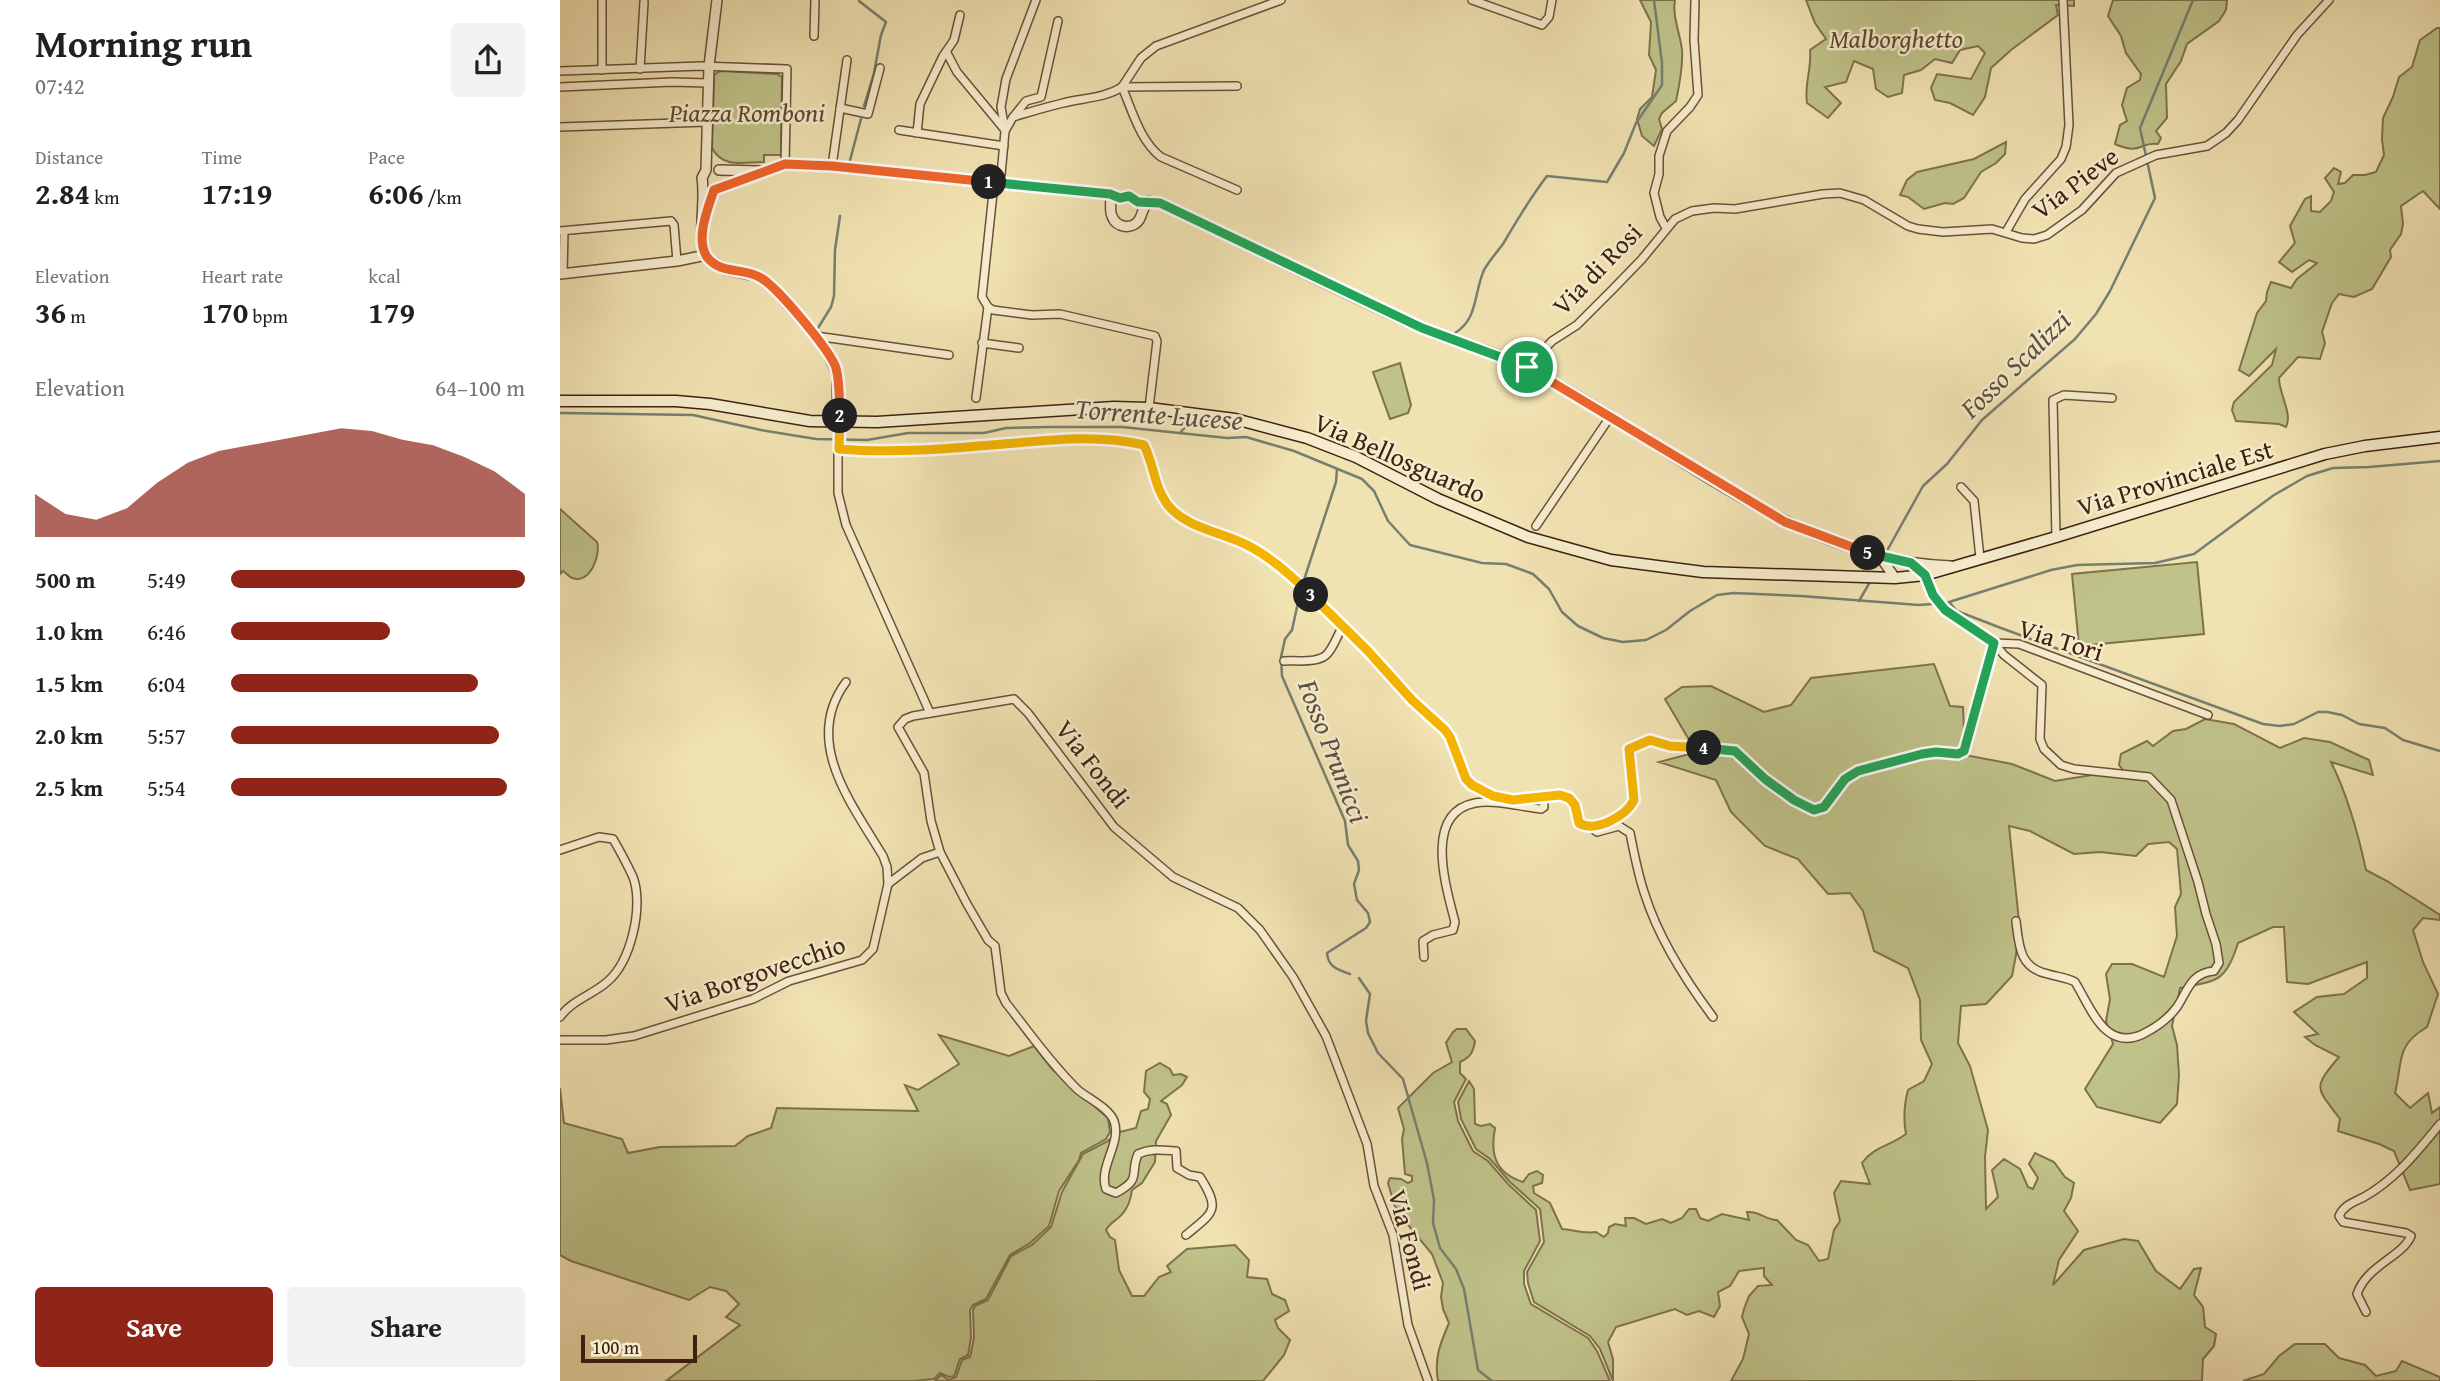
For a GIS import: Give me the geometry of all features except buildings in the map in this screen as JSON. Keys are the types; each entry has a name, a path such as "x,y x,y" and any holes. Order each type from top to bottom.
{"main road":[{"name":"Via Bellosguardo","path":"560,401 676,401 839,425 1114,407 1149,408 1235,419 1307,438 1356,457 1438,499 1528,537 1611,560 1703,572 1899,578 1925,575"},
{"name":"Via Provinciale Est","path":"1925,575 2325,454 2440,437"}],"street":[{"path":"602,0 602,70"},
{"path":"717,0 709,66 705,149 713,170 724,178 713,188 701,215 706,255 718,266 760,277 775,289 824,345 836,367 838,493 846,525 930,713 905,719 898,727 924,773 931,821 940,852 988,940 995,946 1001,993 1006,1003 1060,1071 1080,1092 1111,1115 1116,1132 1103,1181 1106,1189 1116,1192 1128,1186 1136,1176 1138,1154 1146,1151 1176,1151 1177,1168 1189,1175 1200,1177 1213,1197 1212,1209 1206,1219 1186,1235"},
{"path":"814,36 815,0"},
{"path":"1036,0 1006,79 1001,107 1005,131 1001,175 993,193 982,297 993,310 1060,314 1154,336 1157,341 1149,408"},
{"path":"1122,87 1141,58 1156,46 1281,0"},
{"path":"1472,0 1542,25 1549,17 1552,0"},
{"path":"1666,228 1660,217 1654,192 1659,174 1659,156 1667,131 1698,95 1694,40 1695,0"},
{"path":"2006,232 2025,199 2061,159 2066,148 2069,125 2063,0"},
{"name":"Via Pieve","path":"1666,228 1675,219 1692,211 1735,209 1840,193 1864,200 1918,229 1943,232 1992,229 2034,239 2047,235 2082,209 2116,173 2156,155 2207,146 2226,133 2297,35 2329,0"},
{"path":"640,69 644,2"},
{"path":"917,133 920,104 943,55 954,40 960,15"},
{"path":"1005,131 1019,106 1041,97 1058,21"},
{"path":"947,53 957,72 1005,131"},
{"path":"832,166 847,60"},
{"path":"560,71 709,66 787,69 785,164"},
{"path":"840,108 868,114 880,68"},
{"path":"560,87 708,83"},
{"path":"1013,117 1065,102 1088,99 1122,87 1237,86"},
{"path":"1122,87 1141,131 1154,152 1237,190"},
{"path":"560,127 706,122"},
{"path":"898,130 1004,146"},
{"path":"713,188 737,183 785,164 832,166 998,183 1114,199 1129,196 1140,206"},
{"path":"713,188 702,178 713,170 765,172"},
{"path":"1114,199 1111,209 1113,220 1121,226 1136,223 1140,206 1149,201 1160,203 1422,328 1527,367 1785,522 1882,559 1952,566"},
{"path":"677,261 674,225 671,221 562,231 562,274 677,261 706,255"},
{"name":"Via di Rosi","path":"1527,367 1552,341 1577,325 1642,259 1666,228"},
{"path":"976,398 988,307"},
{"path":"816,336 949,355"},
{"path":"982,343 1019,348"},
{"path":"2056,537 2053,400 2064,396 2112,398"},
{"path":"1536,526 1611,417"},
{"path":"839,449 867,452 1072,439 1122,439 1144,445 1151,459 1155,484 1168,505 1180,517 1265,555 1301,586 1367,650 1416,705 1445,730 1466,779 1472,785 1493,796 1513,800 1560,795 1569,798 1575,805 1579,823 1597,832 1619,826 1629,832 1644,895 1656,925 1688,982 1713,1017"},
{"path":"1961,487 1974,500 1980,558"},
{"path":"1874,577 1881,573 1882,559"},
{"path":"1882,559 1899,578"},
{"path":"1894,559 1901,569 1899,578"},
{"path":"1911,563 1925,575"},
{"name":"Via Tori","path":"1925,575 1933,595 1945,610 1994,643 2019,644 2208,715"},
{"path":"1284,661 1324,657 1342,628"},
{"path":"1591,827 1609,821 1631,806 1634,800 1629,749 1650,740 1670,746 1715,747 1735,751 1765,779 1794,800 1814,810 1824,807 1845,779 1858,771 1922,754 1958,754 1964,751 1994,643"},
{"path":"1994,643 2004,655 2042,685 2040,740 2044,749 2061,765 2074,769 2149,777 2171,800 2198,882 2219,963 2214,971 2195,978 2177,1007 2158,1025 2129,1039 2117,1038 2104,1030 2075,982 2043,974 2026,963 2021,954 2016,921"},
{"path":"846,681 834,701 828,748 838,778 883,856 888,884"},
{"name":"Via Fondi","path":"930,713 1014,699 1028,713 1114,827 1173,877 1238,908 1261,930 1293,977 1326,1036 1367,1144 1374,1186 1393,1235 1408,1325 1428,1381"},
{"path":"1424,957 1423,941 1433,935 1453,930 1455,922 1441,846 1454,812 1460,807 1478,802 1541,809 1544,807 1543,798"},
{"path":"560,850 599,837 613,839 633,878 638,902 628,948 616,975 595,993 570,1006 560,1017"},
{"path":"888,884 922,859 940,852"},
{"name":"Via Borgovecchio","path":"560,1040 606,1040 634,1036 753,999 789,981 862,960 873,949 888,884"},
{"path":"2366,1312 2357,1294 2360,1286 2374,1269 2408,1244 2411,1236 2343,1222 2339,1216 2342,1208 2380,1187 2400,1171 2440,1124"}],"green space":[{"path":"1640,0 1675,0 1675,18 1682,50 1676,101 1659,119 1662,129 1654,146 1642,136 1637,119 1640,109 1652,97 1656,70 1649,55 1651,22"},
{"name":"Malborghetto","path":"1806,0 2074,0 2074,6 2056,5 2058,15 1991,68 1985,97 1973,115 1950,103 1935,100 1931,88 1937,74 1971,79 1985,53 1978,46 1960,50 1952,63 1935,59 1921,70 1904,75 1902,93 1888,97 1876,89 1873,69 1854,61 1846,82 1825,87 1841,103 1828,118 1807,103 1810,50 1826,39 1815,23"},
{"path":"2113,0 2227,0 2226,10 2219,21 2187,44 2181,61 2166,84 2167,118 2156,131 2161,138 2158,144 2130,149 2115,144 2120,125 2127,121 2122,105 2127,88 2140,80 2141,74 2126,53 2121,36 2108,16"},
{"path":"2440,28 2440,209 2423,191 2401,206 2401,234 2390,250 2391,257 2372,289 2354,297 2339,294 2332,303 2322,332 2325,343 2320,359 2298,357 2279,378 2288,416 2286,427 2279,424 2236,421 2232,410 2234,402 2272,365 2276,349 2249,376 2239,370 2257,313 2266,301 2271,282 2291,288 2297,279 2317,263 2309,260 2292,272 2279,262 2295,243 2290,226 2305,199 2311,196 2311,211 2320,212 2331,201 2334,192 2325,178 2334,168 2341,172 2338,184 2345,183 2353,175 2376,172 2384,155 2383,118 2399,77 2412,67 2420,40"},
{"name":"Piazza Romboni","path":"720,71 777,74 782,77 781,155 764,155 764,162 742,163 728,162 717,155 712,148 714,75"},
{"path":"2006,142 2005,154 1981,172 1964,198 1953,204 1945,203 1924,209 1908,197 1900,195 1907,180 1917,172 1974,159"},
{"path":"1400,363 1411,405 1408,413 1390,419 1373,372"},
{"path":"560,509 597,542 593,568 578,579 563,571 560,574"},
{"path":"2197,562 2204,634 2079,646 2072,574"},
{"path":"1934,664 1950,706 1963,707 1965,755 2012,764 2055,781 2123,770 2119,765 2121,754 2147,741 2153,746 2173,731 2186,729 2205,719 2234,724 2280,748 2304,738 2330,742 2369,760 2373,775 2331,762 2352,815 2366,870 2440,915 2440,920 2423,918 2413,930 2423,962 2438,994 2427,1027 2405,1048 2395,1093 2410,1108 2428,1093 2432,1113 2440,1107 2440,1184 2410,1190 2394,1151 2338,1131 2340,1119 2320,1088 2324,1076 2339,1057 2305,1037 2318,1034 2294,1012 2317,997 2344,994 2367,978 2367,962 2308,984 2287,982 2284,927 2273,927 2238,943 2229,965 2218,978 2180,988 2172,1026 2177,1045 2179,1075 2177,1104 2160,1123 2097,1107 2085,1089 2113,1044 2106,1021 2110,999 2106,974 2112,964 2132,964 2164,977 2177,936 2175,907 2181,894 2177,849 2169,842 2148,844 2136,856 2100,852 2074,854 2030,831 2009,826 2019,921 2012,976 1986,1004 1961,1006 1958,1043 1970,1066 1988,1130 1985,1157 1986,1209 1998,1197 1992,1170 2004,1159 2020,1169 2028,1187 2033,1189 2038,1178 2029,1164 2035,1153 2054,1162 2065,1177 2074,1183 2071,1198 2064,1211 2078,1231 2059,1260 2053,1285 2084,1250 2124,1239 2138,1241 2156,1271 2180,1289 2194,1269 2201,1268 2194,1295 2203,1307 2205,1327 2216,1334 2214,1346 2203,1359 2202,1381 1731,1381 1743,1359 1749,1334 1742,1317 1749,1296 1758,1286 1772,1285 1764,1276 1764,1268 1739,1271 1730,1286 1718,1292 1720,1306 1714,1317 1699,1311 1687,1315 1675,1309 1616,1327 1608,1342 1613,1359 1613,1381 1600,1349 1590,1336 1534,1302 1527,1272 1544,1242 1540,1209 1510,1182 1490,1159 1476,1149 1461,1119 1458,1102 1469,1081 1474,1089 1475,1124 1490,1124 1495,1128 1494,1154 1501,1168 1523,1182 1529,1174 1537,1171 1543,1175 1542,1183 1533,1186 1534,1193 1550,1203 1562,1229 1596,1232 1604,1237 1609,1227 1615,1224 1626,1226 1625,1218 1634,1218 1646,1224 1662,1219 1671,1223 1682,1218 1689,1209 1696,1209 1700,1218 1708,1221 1722,1214 1749,1220 1747,1212 1752,1212 1777,1220 1796,1240 1808,1245 1819,1261 1828,1259 1834,1230 1840,1221 1834,1193 1841,1181 1870,1184 1862,1163 1871,1153 1906,1134 1904,1112 1908,1090 1924,1081 1932,1064 1921,1040 1920,1000 1908,968 1874,951 1863,911 1850,893 1828,894 1798,859 1765,846 1731,812 1716,780 1659,762 1701,751 1727,753 1730,746 1691,743 1665,699 1682,687 1711,686 1764,712 1791,705 1811,678"},
{"path":"1457,1029 1466,1029 1475,1041 1471,1054 1460,1062 1460,1073 1466,1079 1454,1102 1458,1121 1473,1151 1488,1161 1536,1210 1540,1241 1524,1271 1524,1284 1531,1304 1588,1338 1610,1381 1438,1381 1439,1351 1449,1323 1441,1297 1443,1283 1432,1254 1408,1225 1408,1217 1395,1207 1388,1183 1390,1178 1408,1183 1412,1181 1412,1176 1405,1174 1402,1139 1404,1129 1398,1108 1433,1073 1452,1062 1446,1043"},
{"path":"939,1035 1009,1056 1034,1046 1052,1069 1108,1118 1110,1132 1106,1139 1081,1153 1059,1191 1049,1226 1030,1243 1010,1255 986,1299 973,1305 970,1310 971,1338 968,1355 960,1359 954,1376 940,1373 934,1379 913,1381 666,1381 740,1325 726,1317 739,1304 726,1291 710,1287 689,1300 560,1255 560,1088 564,1123 622,1139 628,1153 660,1147 735,1146 748,1136 771,1128 777,1108 918,1111 905,1085 918,1090 959,1064"},
{"path":"1160,1063 1170,1069 1173,1075 1181,1074 1187,1077 1182,1085 1161,1101 1167,1104 1171,1115 1156,1141 1155,1162 1142,1183 1132,1190 1125,1210 1106,1230 1115,1240 1119,1270 1132,1296 1144,1296 1159,1277 1171,1272 1167,1266 1187,1249 1235,1245 1249,1260 1247,1277 1267,1279 1272,1294 1285,1300 1289,1311 1275,1320 1278,1328 1290,1340 1284,1355 1263,1381 935,1381 941,1375 949,1380 956,1377 962,1360 970,1357 974,1338 975,1306 988,1300 1011,1256 1032,1245 1051,1227 1062,1192 1083,1154 1108,1141 1116,1133 1136,1128 1141,1111 1148,1109 1150,1099 1144,1092 1146,1071"},
{"path":"2295,1344 2325,1344 2339,1358 2365,1365 2376,1376 2396,1371 2402,1361 2440,1377 2440,1381 2243,1381 2264,1374 2279,1356"}],"waterway":[{"path":"1452,335 1467,322 1484,270 1547,176 1607,182 1624,153 1636,123 1662,85 1654,0"},
{"name":"Fosso Scalizzi","path":"1888,549 1923,486 1947,464 1982,420 2075,339 2096,314 2110,291 2155,198 2140,128 2193,0"},
{"path":"859,1 886,22 864,106"},
{"path":"849,164 861,119"},
{"path":"818,328 831,307 834,296 835,250 840,216"},
{"name":"Torrente Lucese","path":"560,413 693,415 816,439 867,440 908,433 984,433 1006,428 1049,427 1122,427 1227,438 1246,437 1294,451 1362,479 1374,491 1388,521 1410,545 1482,563 1506,564 1533,574 1549,589 1562,612 1578,626 1603,638 1623,642 1646,640 1666,630 1717,595 1734,593 1801,596 1919,605 1946,603 2051,570 2077,565 2155,563 2194,554 2274,495 2307,476 2333,468 2440,461"},
{"path":"1180,433 1187,425"},
{"name":"Fosso Prunicci","path":"1303,583 1336,482 1337,469"},
{"name":"Fosso Scalizzi","path":"1859,601 1870,582"},
{"name":"Fosso Prunicci","path":"1301,589 1292,630 1285,639 1281,657 1282,676 1345,821 1348,845 1358,861 1359,870 1354,884 1357,900 1368,913 1370,922 1366,928 1327,953 1332,965 1350,974"},
{"path":"1950,603 1957,611 2263,724 2294,724 2318,712 2327,712 2342,715 2359,724 2385,728 2403,740 2440,751"},
{"name":"Fosso Prunicci","path":"1359,978 1370,994 1366,1021 1368,1033 1378,1053 1403,1079 1427,1163 1434,1200 1433,1223 1440,1248 1456,1269 1464,1289 1478,1370 1492,1381"}],"route":[{"path":"785,164 832,166 1110,194 1120,198 1129,196 1138,202 1160,203 1422,328 1527,367 1785,522 1820,537 1911,563 1918,568 1925,575 1933,595 1945,610 1994,643 1964,751 1958,754 1922,754 1858,771 1845,779 1824,807 1814,810 1794,800 1765,779 1735,751 1715,747 1670,746 1650,740 1629,749 1634,800 1631,806 1609,821 1591,827 1584,827 1579,823 1575,805 1569,798 1560,795 1513,800 1478,790 1466,779 1445,730 1412,700 1367,650 1305,589 1265,555 1180,517 1168,505 1155,484 1151,459 1144,445 1122,439 1061,439 867,452 839,449 837,373 824,345 775,289 760,277 727,270 710,260 704,249 703,220 714,190 785,164"}]}
